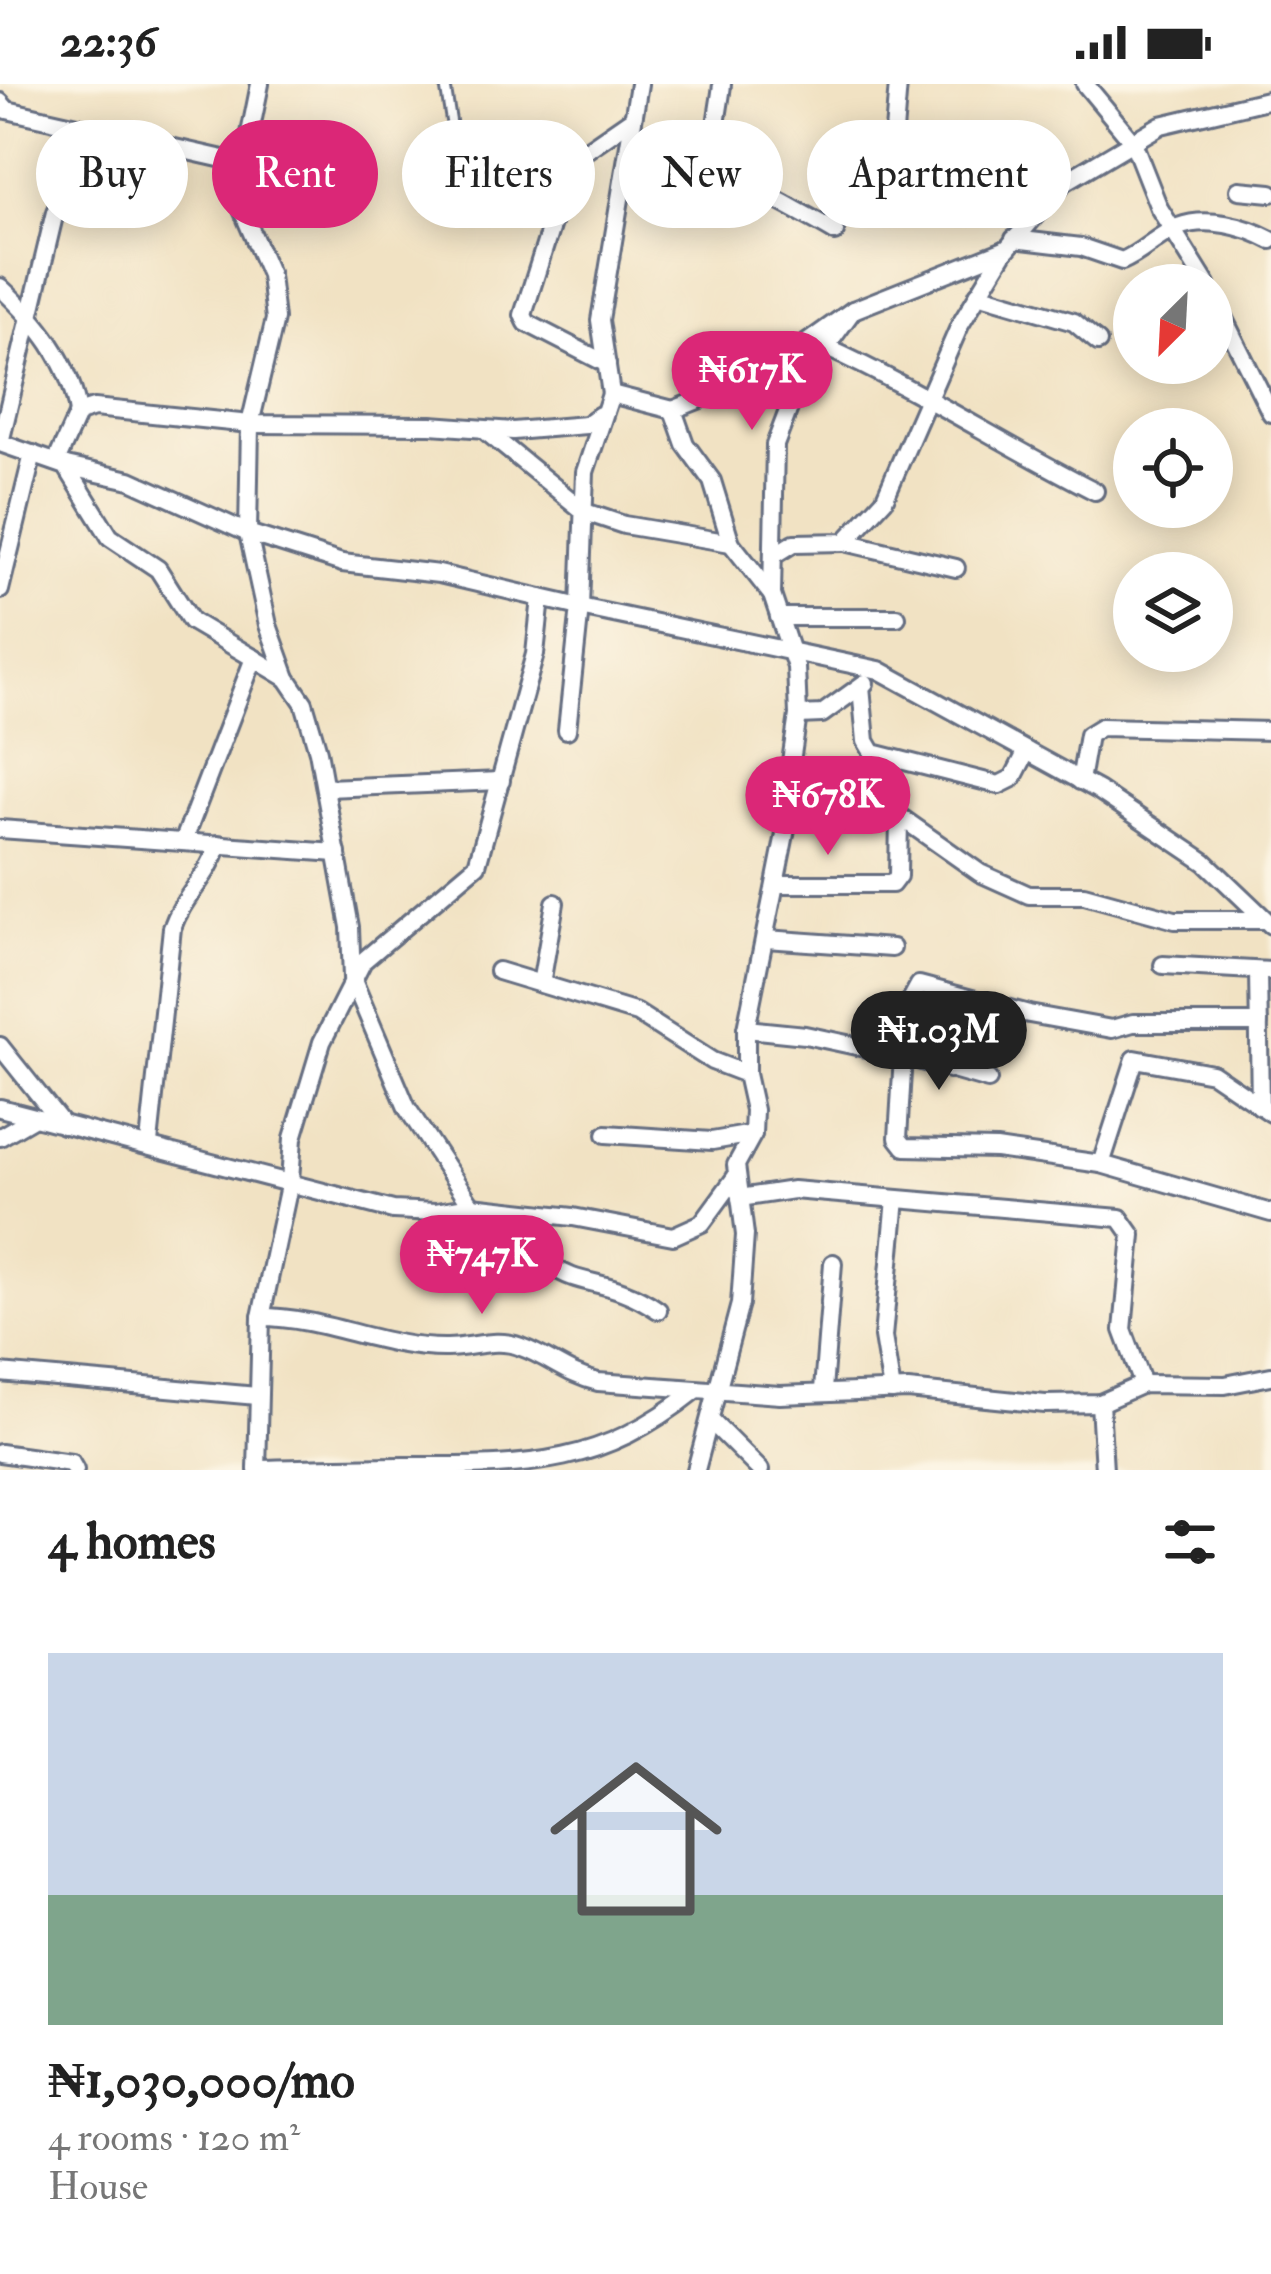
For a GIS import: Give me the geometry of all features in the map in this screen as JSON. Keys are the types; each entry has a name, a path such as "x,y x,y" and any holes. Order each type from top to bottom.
{"street":[{"path":"252,120 260,84"},
{"path":"630,120 639,84"},
{"path":"722,84 716,159 724,173 796,206 835,232"},
{"path":"895,120 898,84"},
{"path":"1085,84 1133,142 1159,208 1176,227 1196,264"},
{"path":"845,542 884,500 978,295 1010,244 1063,183 1161,125 1271,97 1270,84"},
{"path":"0,102 7,110 52,120"},
{"path":"607,364 527,323 524,315 572,160 619,128"},
{"path":"1239,190 1271,193"},
{"path":"567,730 580,607 585,472 611,394 600,320 619,193"},
{"path":"611,394 674,410 763,374 853,310 1010,244 1081,247 1122,262 1149,250 1176,227 1226,224 1271,240"},
{"path":"52,228 0,443 130,480 248,533 342,563 440,574 789,655 823,656 878,670 1080,781 1205,862 1267,922"},
{"path":"250,228 270,274 275,319 250,424 248,533 268,625 287,678 304,703 326,788 350,927 352,978 386,1068 472,1206"},
{"path":"0,287 28,313 72,376 78,413 61,464"},
{"path":"978,295 1074,322 1098,342"},
{"path":"696,1470 740,1304 745,1234 735,1178 738,1156 752,1134 754,1110 746,1074 746,1029 793,794 790,759 798,715 796,667 772,595 775,446 797,387 853,310"},
{"path":"1233,337 1271,413"},
{"path":"825,347 1095,491"},
{"path":"78,413 94,408 250,424 550,429 586,425 601,415"},
{"path":"674,410 685,444 712,481 730,543 772,595"},
{"path":"480,426 585,512 624,525 730,543"},
{"path":"0,590 33,454"},
{"path":"61,464 110,537 158,569 191,621 287,678"},
{"path":"773,556 794,543 845,542 956,568"},
{"path":"541,598 535,654 477,865 363,962 322,1042 293,1138 290,1181 261,1317 257,1469 519,1467 583,1454 655,1423 696,1390"},
{"path":"779,617 896,617"},
{"path":"184,840 254,658"},
{"path":"798,715 822,714 878,670"},
{"path":"861,687 866,741 873,753 998,785 1013,778 1027,752"},
{"path":"1080,781 1088,735 1101,727 1271,731"},
{"path":"326,788 501,782"},
{"path":"776,884 892,884 898,877 899,816 980,873 1029,895 1084,895 1175,920 1267,922"},
{"path":"0,829 337,853"},
{"path":"149,1143 172,928 181,904 209,875 219,844"},
{"path":"541,984 555,903"},
{"path":"766,939 892,948"},
{"path":"1163,965 1264,971 1259,1023 1266,1109"},
{"path":"498,971 638,1013 712,1060 746,1074"},
{"path":"1259,1023 1133,1023 1112,1029 1029,1014 919,985 907,1006 898,1138 905,1147 996,1150 1101,1164 1271,1213"},
{"path":"746,1029 805,1035 988,1080"},
{"path":"0,1046 63,1125"},
{"path":"1101,1164 1135,1059 1212,1073 1266,1109"},
{"path":"0,1108 393,1210 436,1212 472,1206 673,1236 702,1223 735,1178"},
{"path":"0,1137 31,1119"},
{"path":"606,1134 712,1141 752,1134"},
{"path":"740,1198 793,1190 1120,1218 1132,1234 1123,1330 1143,1384"},
{"path":"892,1391 883,1337 896,1199"},
{"path":"515,1212 530,1243 560,1276 631,1292 658,1310"},
{"path":"823,1390 832,1263"},
{"path":"261,1317 318,1323 400,1344 445,1348 505,1343 522,1347 570,1376 780,1395 892,1391 1100,1403 1143,1384 1225,1385 1271,1376"},
{"path":"0,1373 256,1396"},
{"path":"1100,1403 1105,1470"},
{"path":"712,1423 760,1470"},
{"path":"0,1453 71,1463 75,1470"}],"lane":[{"path":"445,84 451,120"}]}
